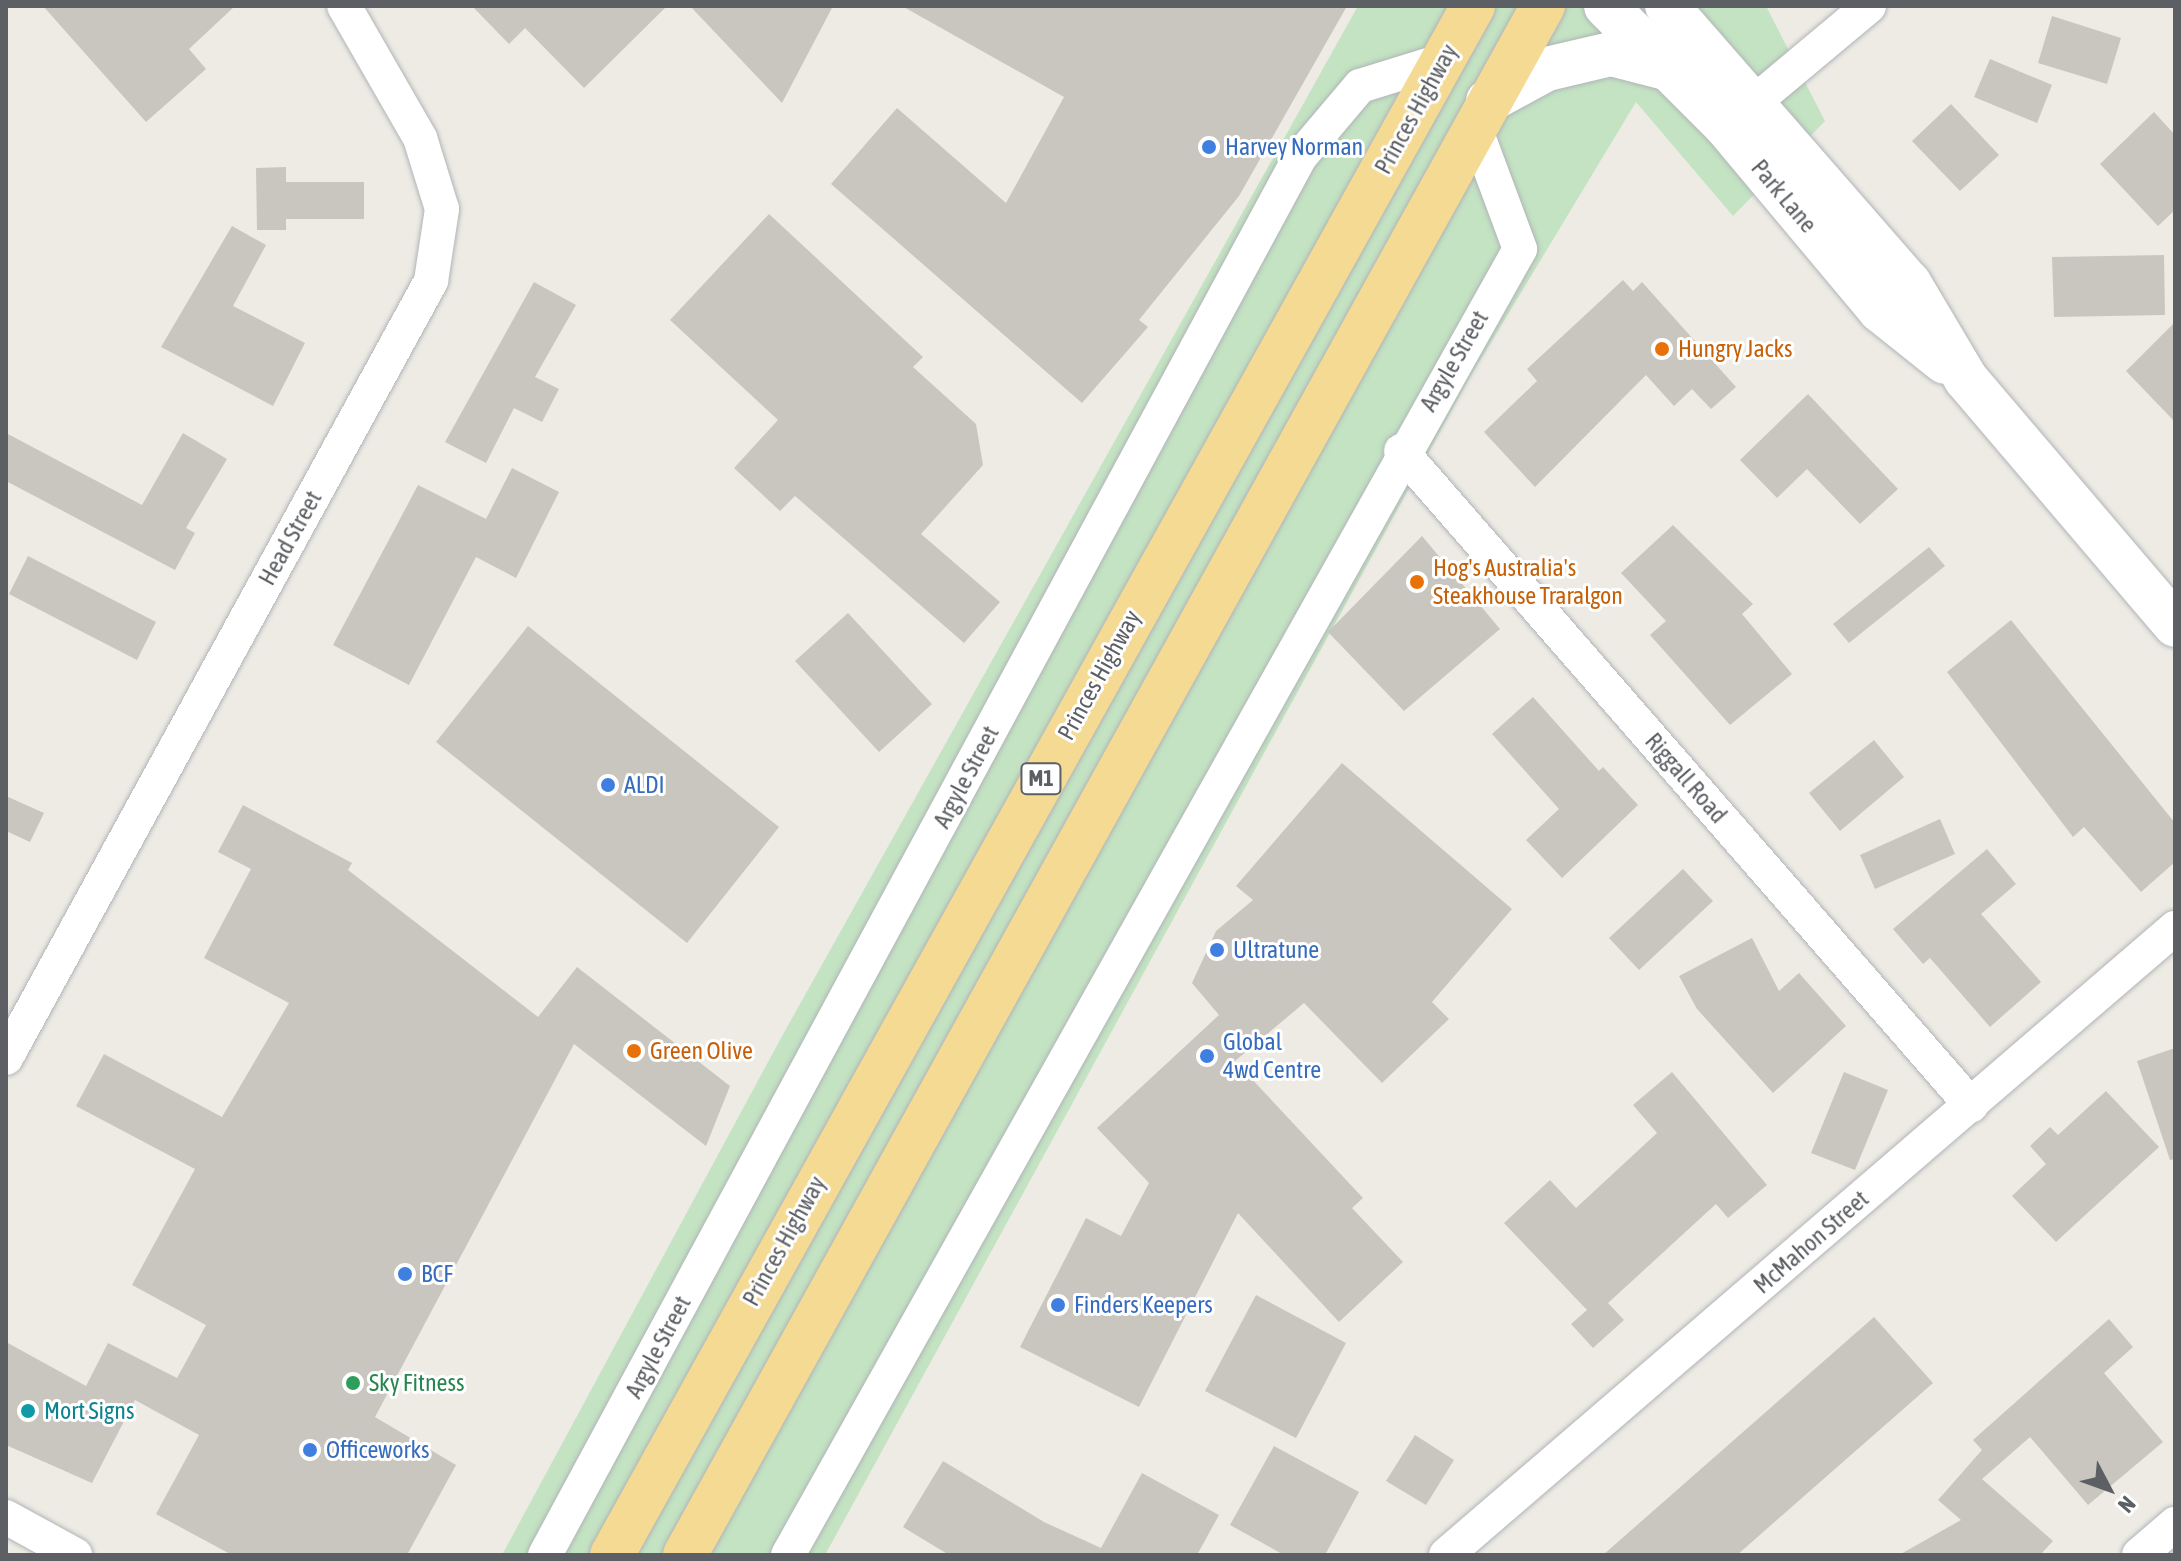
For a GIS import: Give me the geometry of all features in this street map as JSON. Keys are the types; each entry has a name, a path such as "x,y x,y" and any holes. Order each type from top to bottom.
{"highway":[{"name":"M1","path":"685,1555 1543,6"},
{"name":"Princes Highway","path":"612,1555 1460,25"}],"street":[{"name":"Head Street","path":"6,1058 431,281 442,209 420,138 344,6"},
{"name":"Park Lane","path":"1606,6 1688,40"},
{"name":"Park Lane","path":"1667,6 1880,310 1966,379 2175,625"},
{"path":"1740,114 1869,6"},
{"name":"Argyle Street","path":"545,1555 1300,157 1360,86 1460,25"},
{"path":"1481,113 1547,69 1688,40"},
{"name":"Argyle Street","path":"788,1555 1401,451 1520,249 1481,113"},
{"name":"Riggall Road","path":"1401,451 1971,1105"},
{"name":"McMahon Street","path":"1446,1555 2175,928"},
{"path":"2139,1555 2175,1524"},
{"path":"21,1535 75,1555"}],"green space":[{"path":"1358,6 1766,6 1825,121 1733,216 1636,102 1470,377 825,1555 502,1555 781,1038"}],"building":[{"path":"43,6 235,6 189,49 206,69 146,122"},
{"path":"472,6 667,6 584,88 525,28 509,44"},
{"path":"690,6 833,6 782,103"},
{"path":"902,6 1347,6 1239,196 1139,320 1148,327 1082,403 831,184 897,108 1006,203 1064,97"},
{"path":"2052,16 2121,38 2107,84 2038,63"},
{"path":"1990,59 2052,85 2037,123 1974,97"},
{"path":"1951,104 1999,155 1960,191 1912,141"},
{"path":"2154,112 2175,135 2175,210 2158,226 2100,164"},
{"path":"286,167 286,182 364,182 364,219 286,219 286,230 257,230 256,168"},
{"path":"769,214 923,357 913,367 976,424 983,465 921,534 1000,602 964,643 795,496 780,511 734,468 778,420 670,320"},
{"path":"232,226 266,245 233,306 305,343 273,406 161,347"},
{"path":"2164,255 2165,315 2054,317 2052,257"},
{"path":"1623,280 1633,291 1642,282 1736,387 1711,409 1692,389 1674,406 1646,375 1535,487 1484,432 1537,381 1527,369"},
{"path":"534,282 576,305 535,377 559,389 542,422 514,408 486,463 445,442"},
{"path":"2175,322 2175,422 2126,371"},
{"path":"1808,394 1898,489 1860,524 1807,469 1777,498 1740,460"},
{"path":"6,433 142,505 183,433 227,459 186,528 195,533 175,570 6,481"},
{"path":"512,468 559,492 516,578 476,557 409,685 333,645 418,485 486,519"},
{"path":"1673,525 1753,604 1742,614 1792,674 1730,725 1650,635 1666,621 1621,573"},
{"name":"Hog's Australia's Steakhouse Traralgon","path":"1422,536 1500,629 1404,711 1328,632"},
{"path":"1929,547 1945,566 1849,643 1833,624"},
{"path":"28,556 156,622 137,660 9,594"},
{"path":"848,613 932,704 879,752 795,661"},
{"path":"2011,620 2175,823 2175,862 2141,892 2084,827 2073,837 1947,672"},
{"name":"ALDI","path":"528,626 779,827 687,943 436,742"},
{"path":"1533,697 1599,771 1603,767 1638,805 1562,878 1526,840 1559,809 1492,734"},
{"path":"1874,740 1904,777 1840,831 1809,793"},
{"path":"1342,763 1512,909 1432,1002 1449,1019 1382,1083 1304,1003 1235,1061 1363,1198 1352,1208 1403,1262 1339,1322 1238,1213 1139,1407 1020,1347 1086,1218 1121,1236 1149,1183 1097,1128 1219,1015 1192,983 1216,931 1253,900 1236,886"},
{"path":"6,796 44,813 30,842 6,831"},
{"path":"243,805 352,863 348,870 538,1017 577,967 730,1086 706,1146 574,1044 375,1417 456,1465 407,1555 232,1555 156,1514 199,1435 135,1400 92,1483 6,1445 6,1342 86,1386 108,1343 177,1378 206,1325 132,1285 195,1169 76,1106 104,1054 222,1117 289,1003 204,958 251,869 218,852"},
{"path":"1940,819 1955,854 1875,889 1860,855"},
{"path":"1987,849 2016,884 1981,914 2041,982 1990,1027 1930,958 1923,964 1893,929"},
{"path":"1683,869 1713,901 1639,970 1609,938"},
{"path":"1752,938 1779,991 1799,973 1846,1026 1773,1093 1697,1009 1679,976"},
{"path":"2175,1048 2175,1159 2170,1160 2137,1061"},
{"path":"1672,1072 1767,1185 1728,1218 1716,1204 1608,1303 1624,1320 1593,1348 1571,1324 1587,1310 1504,1223 1550,1180 1576,1208 1657,1133 1633,1105"},
{"path":"1844,1072 1888,1090 1855,1170 1811,1153"},
{"path":"2106,1091 2159,1147 2056,1242 2012,1196 2046,1164 2030,1146 2050,1127 2058,1135"},
{"path":"1256,1295 1346,1343 1296,1438 1205,1391"},
{"path":"1874,1317 1933,1383 1737,1555 1603,1555"},
{"path":"2109,1319 2133,1347 2104,1373 2163,1442 2088,1505 2030,1437 1982,1479 2053,1541 2040,1555 1899,1555 1961,1520 1938,1500 1982,1450 1973,1440"},
{"path":"1415,1435 1454,1460 1426,1505 1386,1481"},
{"path":"1274,1446 1359,1492 1325,1555 1284,1555 1230,1525"},
{"path":"943,1461 1044,1522 1101,1548 1142,1473 1219,1515 1197,1555 949,1555 903,1527"}],"place":[{"name":"Harvey Norman","path":"1209,147"},
{"name":"Hungry Jacks","path":"1662,349"},
{"name":"Hog's Australia's Steakhouse Traralgon","path":"1417,582"},
{"name":"ALDI","path":"608,785"},
{"name":"Ultratune","path":"1217,950"},
{"name":"Green Olive","path":"634,1051"},
{"name":"Global 4wd Centre","path":"1207,1056"},
{"name":"BCF","path":"405,1274"},
{"name":"Finders Keepers","path":"1058,1305"},
{"name":"Sky Fitness","path":"353,1383"},
{"name":"Mort Signs","path":"28,1411"},
{"name":"Officeworks","path":"310,1450"}]}
